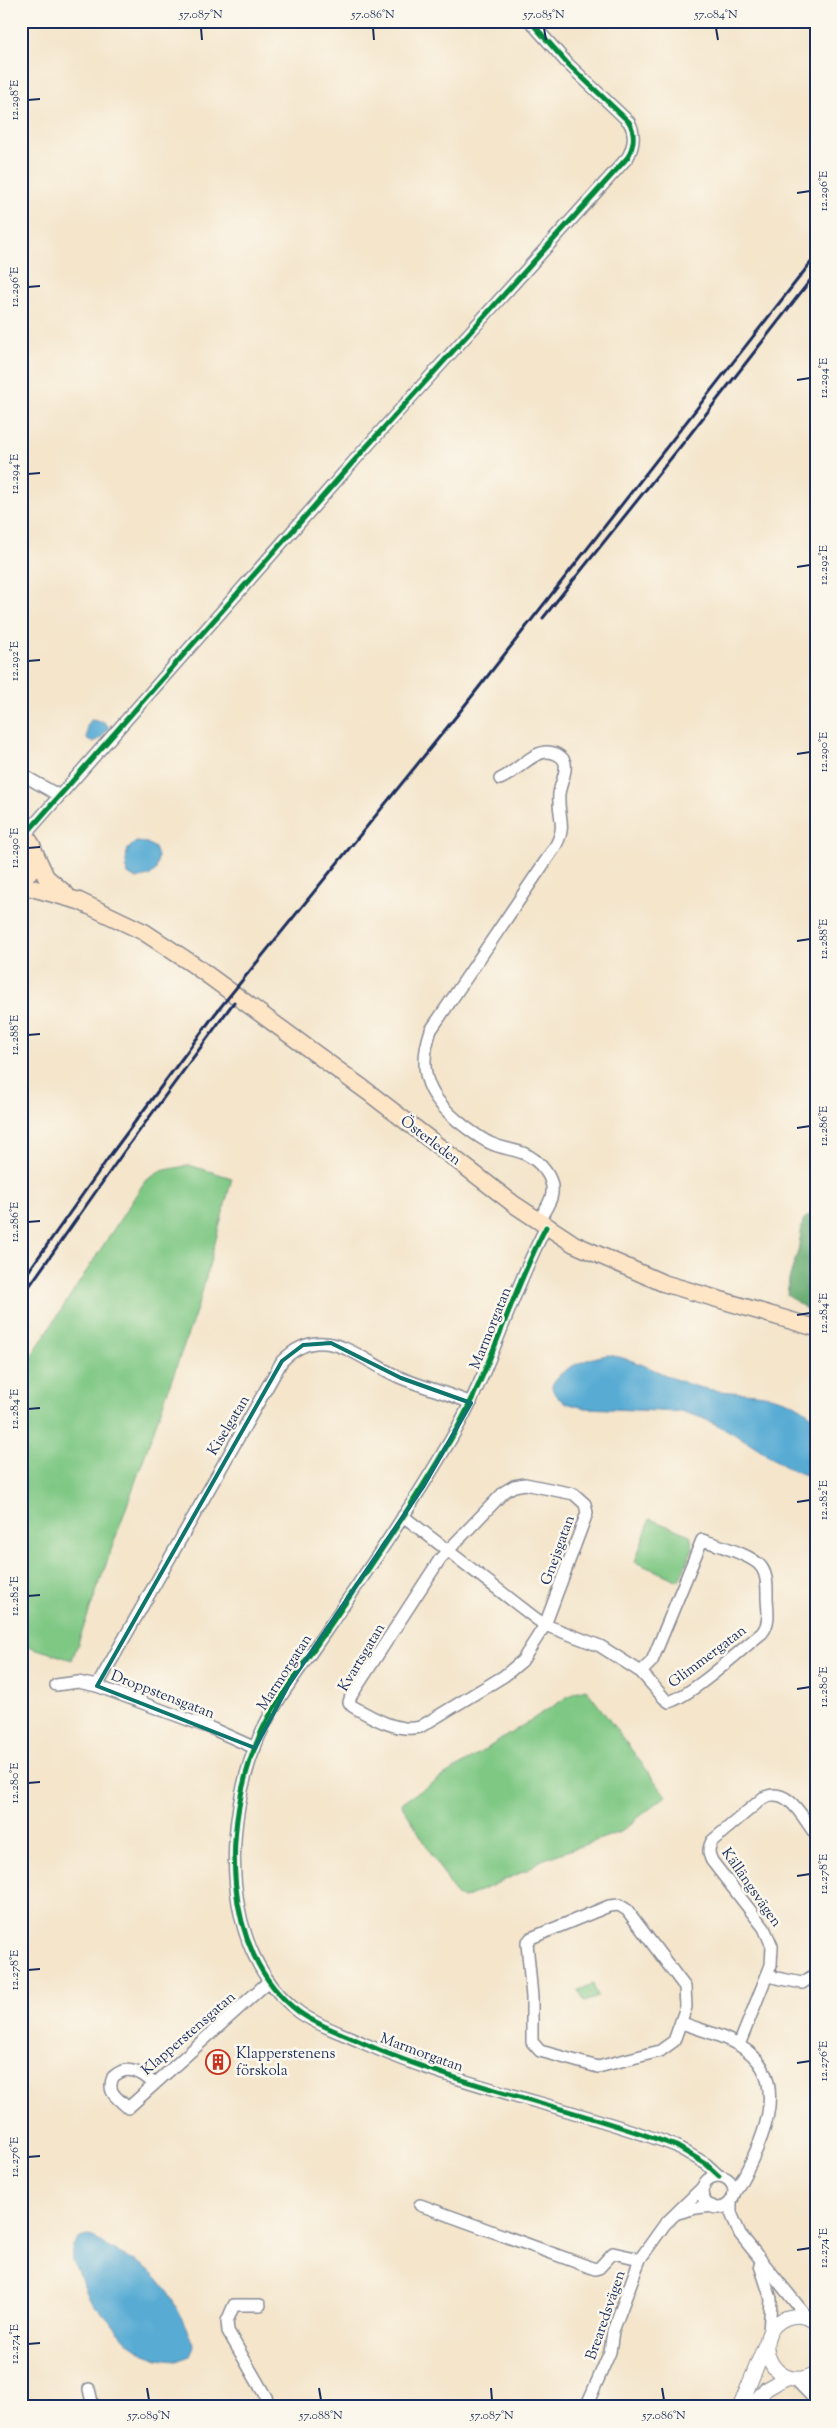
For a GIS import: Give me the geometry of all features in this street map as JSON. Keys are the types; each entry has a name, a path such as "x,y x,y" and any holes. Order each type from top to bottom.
{"main road":[{"name":"Österleden","path":"23,834 31,842 41,870 50,881 72,898"},
{"path":"21,879 32,870 35,853"},
{"name":"Österleden","path":"21,885 72,898 144,932 194,965 437,1143 491,1187 542,1224 574,1244 634,1272 664,1283 816,1328"}],"street":[{"path":"23,834 354,460 628,157 634,139 633,129 629,122 567,63 530,21"},
{"name":"Marmorgatan","path":"500,779 515,772 540,753 552,752 562,758 565,762 565,770 559,792 562,830 553,850 432,1030 426,1045 425,1068 433,1094 448,1114 490,1143 530,1156 539,1162 548,1174 552,1187 552,1196 472,1403 423,1487 268,1717 255,1748 240,1803 235,1843 235,1870 240,1917 256,1961 269,1981 298,2010 311,2019 401,2060 676,2146 721,2177"},
{"path":"21,774 58,795"},
{"name":"Kiselgatan","path":"97,1686 282,1361 292,1351 316,1342 331,1343 400,1378 472,1403"},
{"name":"Gnejsgatan","path":"447,1550 492,1503 514,1486 524,1484 542,1486 574,1494 582,1499 587,1513 545,1625"},
{"name":"Glimmergatan","path":"403,1516 545,1625 600,1646 641,1672 669,1702 688,1692 766,1628 768,1614 766,1580 762,1567 748,1557 702,1540 652,1662 641,1672"},
{"name":"Kvartsgatan","path":"447,1550 351,1696 350,1702 352,1706 396,1726 408,1729 420,1727 515,1668 529,1652 545,1625"},
{"name":"Droppstensgatan","path":"56,1685 78,1682 97,1686 213,1729 255,1748"},
{"name":"Källängsvägen","path":"767,1976 772,1956 770,1938 712,1861 708,1854 709,1848 712,1842 763,1798 772,1794 779,1794 788,1798 816,1835"},
{"path":"610,1906 623,1907 685,1987 687,2000 682,2023 674,2041 666,2048 605,2066 590,2065 540,2051 532,2042 532,1997 528,1943 531,1938 610,1906"},
{"path":"739,2045 767,1976 802,1983 816,1974"},
{"name":"Klapperstensgatan","path":"153,2083 137,2071 123,2071 113,2077 111,2090 115,2098 128,2108 153,2083 269,1981"},
{"path":"682,2023 739,2045 748,2051 760,2065 768,2081 771,2096 770,2108 759,2143 749,2165 732,2197 724,2206 714,2207"},
{"path":"697,2160 704,2185 703,2196 740,2234 755,2254 813,2319"},
{"path":"704,2185 711,2178 740,2172 749,2165"},
{"path":"721,2177 731,2183 731,2213 740,2234"},
{"name":"Brearedsvägen","path":"586,2407 610,2352 613,2331 640,2259 660,2230 704,2185"},
{"path":"420,2205 595,2268 599,2268 613,2253 640,2259"},
{"name":"Brearedsvägen","path":"677,2214 696,2208 714,2207"},
{"path":"755,2254 765,2277 771,2299 768,2338 770,2361 779,2373 791,2378 816,2401"},
{"path":"260,2305 234,2305 227,2321 228,2331 268,2399 268,2407"},
{"path":"740,2407 774,2326 792,2316 813,2319"},
{"path":"751,2407 766,2389 791,2378 806,2378 816,2373"},
{"path":"89,2390 93,2407"}],"highlighted area":[{"path":"331,1343 401,1378 471,1403 423,1487 288,1686 255,1748 97,1686 282,1361 303,1345"}],"green space":[{"path":"189,1165 232,1178 200,1300 72,1660 21,1644 21,1418 27,1399 21,1372 145,1181 161,1171"},
{"path":"816,1209 816,1304 813,1314 787,1295 789,1279 798,1251 803,1220"},
{"path":"650,1519 690,1535 693,1548 679,1581 635,1562"},
{"path":"586,1689 666,1796 620,1832 539,1861 527,1870 464,1898 457,1896 402,1805 403,1802 575,1692"},
{"path":"593,1984 598,1997 584,2002 579,1990"}],"water":[{"path":"91,720 104,722 109,727 100,739 93,742 87,739 87,726"},
{"path":"136,842 147,843 155,848 158,856 156,870 149,876 136,879 128,874 126,863 127,850"},
{"path":"608,1355 620,1357 698,1387 775,1397 803,1409 816,1420 816,1476 799,1473 728,1430 683,1412 586,1408 564,1402 556,1396 552,1386 561,1374 576,1364"},
{"path":"91,2235 107,2247 137,2262 156,2277 172,2299 194,2347 190,2356 176,2361 159,2359 145,2354 129,2343 89,2298 73,2261 72,2247 80,2238"}],"railway":[{"path":"21,1282 109,1157 215,1014 458,714 816,256"},
{"path":"543,618 816,273"},
{"path":"21,1298 123,1153 234,1002"}],"cycle path":[{"path":"25,835 361,453 628,157 633,140 633,131 629,122 567,63 530,21"},
{"path":"546,1227 533,1253 478,1387 451,1439 389,1538 265,1723 247,1770 239,1807 235,1845 236,1884 242,1921 254,1956 273,1986 299,2012 314,2021 401,2059 440,2073 637,2132 676,2146 706,2164 719,2176"}],"place":[{"name":"Klapperstenens förskola","path":"218,2062"}]}
